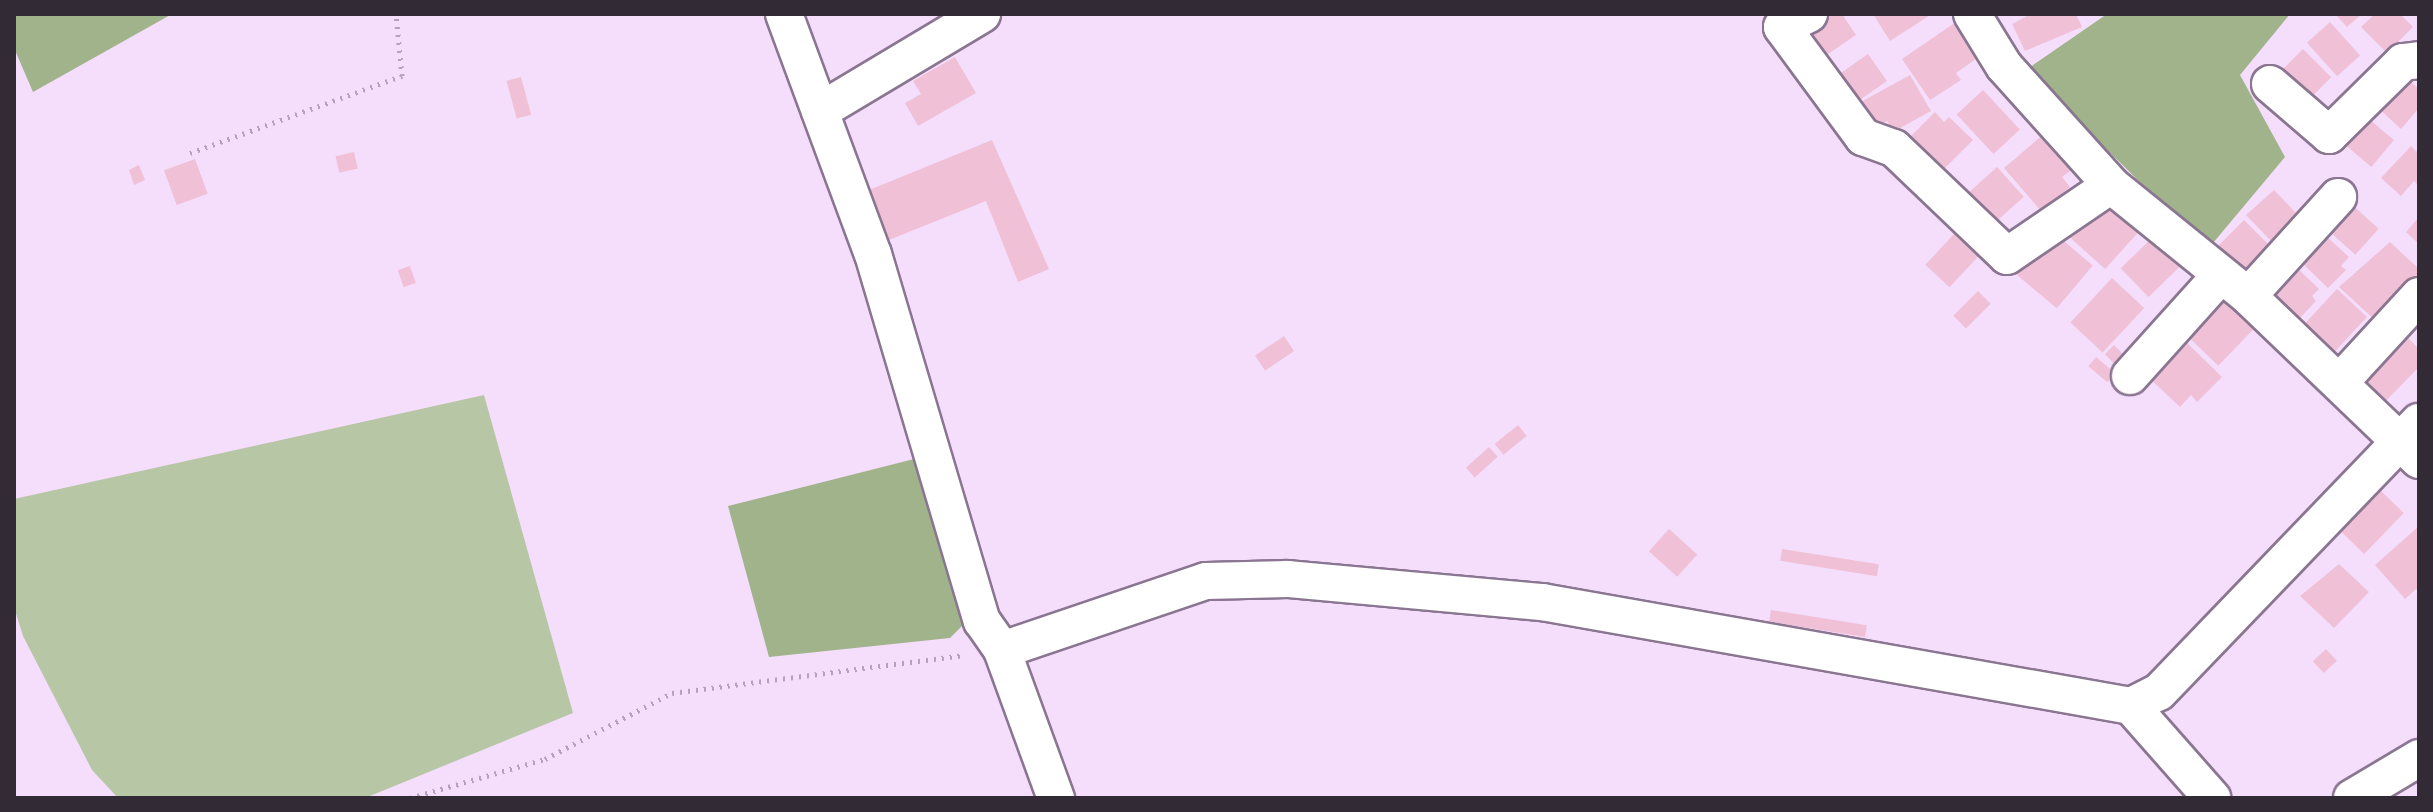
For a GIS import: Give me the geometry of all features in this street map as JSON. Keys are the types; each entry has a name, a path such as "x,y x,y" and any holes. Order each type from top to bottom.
{"street":[{"path":"784,14 873,254 982,621 1002,650 1056,798"},
{"path":"820,111 982,14"},
{"path":"1809,14 1782,27 1863,137 1894,148 2007,256 2111,185"},
{"path":"1002,650 1206,581 1288,579 1542,602 2131,706 2159,692 2413,441 2340,382 2234,286 2111,185 2004,66 1982,17"},
{"path":"2270,84 2329,135 2403,62 2419,60"},
{"path":"2130,376 2338,197"},
{"path":"2340,382 2419,296"},
{"path":"2131,706 2212,798"},
{"path":"2352,798 2419,758"}],"path":[{"path":"190,153 402,76 396,14"},
{"path":"410,798 545,759 672,693 1002,650"}],"green space":[{"path":"14,14 172,14 33,92 14,48"},
{"path":"2107,14 2290,14 2240,75 2285,157 2208,249 2026,70"},
{"path":"484,395 573,713 365,798 118,798 92,770 23,636 14,607 14,499"},
{"path":"918,458 968,620 950,638 769,657 728,506"}],"building":[{"path":"1830,14 1842,14 1856,35 1816,62 1798,34"},
{"path":"1873,14 1932,14 1890,41"},
{"path":"2031,14 2076,14 2082,27 2025,51 2012,24"},
{"path":"2335,14 2362,14 2347,27"},
{"path":"2375,14 2400,14 2413,27 2387,53 2361,27"},
{"path":"1956,22 1980,56 1956,73 1961,80 1930,100 1902,59"},
{"path":"2330,22 2360,55 2337,76 2307,43"},
{"path":"2303,49 2331,77 2307,102 2278,74"},
{"path":"1868,54 1887,81 1854,104 1835,77"},
{"path":"955,57 976,93 918,126 905,103 921,94 913,81"},
{"path":"1910,75 1931,111 1893,132 1887,121 1874,129 1859,103"},
{"path":"521,77 531,115 517,119 507,81"},
{"path":"2405,77 2419,89 2419,108 2401,129 2378,108"},
{"path":"1983,90 2020,129 1993,154 1957,115"},
{"path":"1935,112 1944,122 1949,117 1973,140 1941,172 1910,137"},
{"path":"2364,115 2394,140 2371,167 2342,142"},
{"path":"2045,133 2074,168 2062,177 2070,187 2041,211 2004,168"},
{"path":"992,140 1049,269 1018,282 986,201 884,242 864,192"},
{"path":"2411,146 2419,154 2419,186 2414,181 2401,196 2381,178"},
{"path":"354,152 358,169 339,173 335,156"},
{"path":"195,159 208,194 177,205 164,170"},
{"path":"139,165 145,180 134,185 129,170"},
{"path":"1997,167 2024,197 1989,228 1962,198"},
{"path":"2274,190 2297,214 2288,221 2294,227 2275,245 2246,215"},
{"path":"2105,199 2140,230 2105,269 2070,238"},
{"path":"2349,202 2379,229 2355,255 2326,228"},
{"path":"2419,217 2419,244 2406,232"},
{"path":"2244,220 2273,249 2247,275 2218,246"},
{"path":"2053,232 2093,265 2057,308 2017,275"},
{"path":"1954,234 1978,257 1949,287 1925,265"},
{"path":"2325,235 2349,257 2341,266 2346,270 2328,288 2300,261"},
{"path":"2153,237 2181,266 2148,297 2121,268"},
{"path":"2390,242 2419,269 2419,275 2376,321 2339,287"},
{"path":"410,266 416,283 404,287 398,270"},
{"path":"2295,266 2319,289 2312,296 2316,301 2298,320 2269,293"},
{"path":"2112,278 2144,308 2103,353 2070,323"},
{"path":"2337,289 2367,317 2332,355 2302,327"},
{"path":"1978,291 1991,304 1966,328 1953,316"},
{"path":"2222,297 2254,328 2218,366 2186,334"},
{"path":"2405,335 2419,349 2419,367 2382,405 2359,382"},
{"path":"1284,336 1294,351 1265,370 1255,356"},
{"path":"2182,338 2222,377 2197,402 2191,395 2180,407 2146,375"},
{"path":"2114,345 2128,359 2119,368 2105,354"},
{"path":"2096,357 2115,373 2107,382 2088,366"},
{"path":"1518,425 1527,436 1503,455 1495,444"},
{"path":"1489,447 1498,457 1475,477 1466,468"},
{"path":"2380,490 2404,513 2364,554 2340,531"},
{"path":"2419,526 2419,592 2416,589 2405,599 2375,565"},
{"path":"1669,529 1697,554 1677,577 1649,551"},
{"path":"1782,549 1879,564 1877,576 1780,561"},
{"path":"2339,564 2369,592 2334,628 2300,596"},
{"path":"1771,610 1867,625 1865,637 1769,622"},
{"path":"2326,649 2337,661 2324,673 2313,661"}]}
